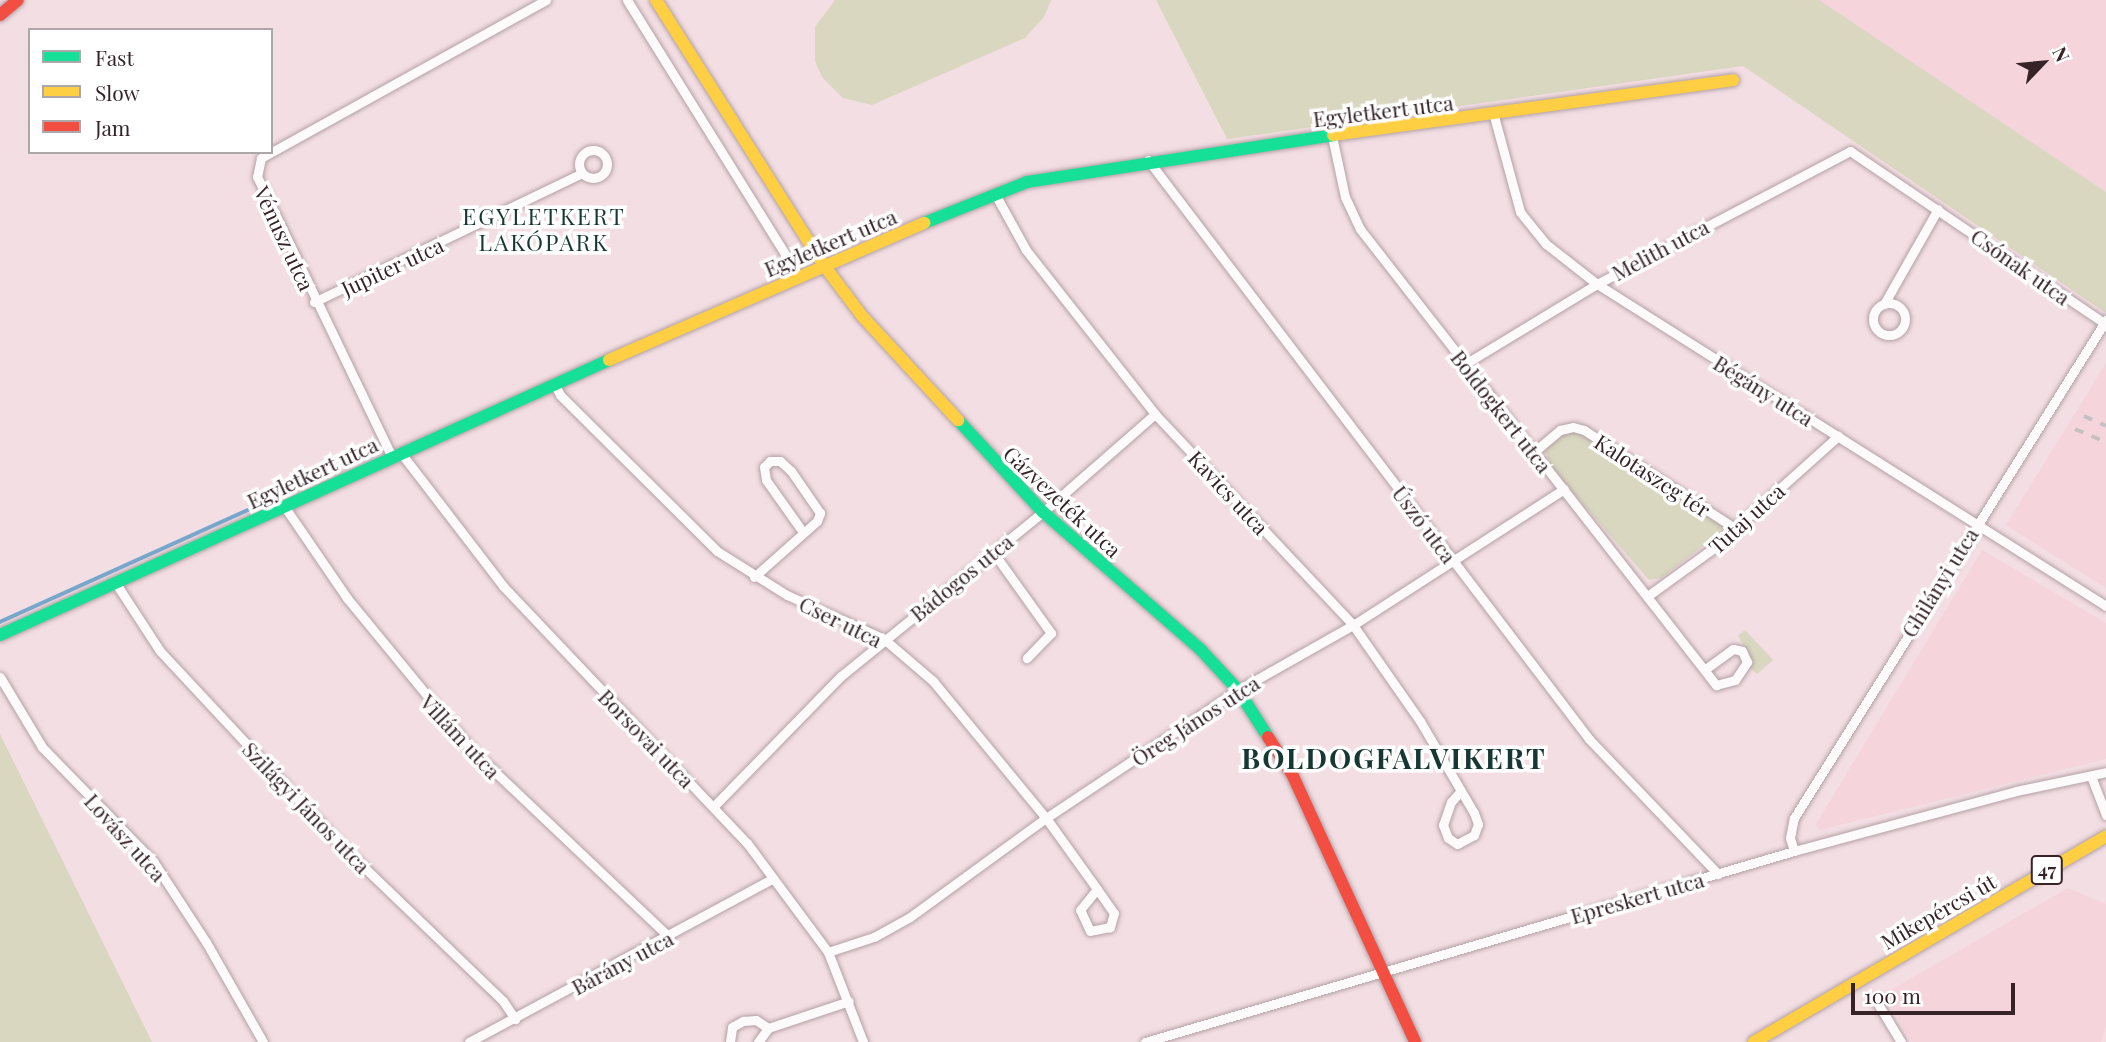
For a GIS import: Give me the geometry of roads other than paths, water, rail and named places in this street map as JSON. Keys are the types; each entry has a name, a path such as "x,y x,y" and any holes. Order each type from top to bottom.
{"street":[{"path":"0,15 18,0"},
{"name":"Vénusz utca","path":"273,151 546,0"},
{"path":"627,0 798,275"},
{"name":"Gázvezeték utca","path":"656,0 823,264 871,326 1043,512 1201,650 1238,690 1292,774 1415,1042"},
{"name":"Egyletkert utca","path":"0,635 823,264 995,194 1045,177 1148,160 1494,116 1733,80"},
{"name":"Bégány utca","path":"1494,116 1520,212 1546,244 1597,284 2106,606"},
{"name":"Boldogkert utca","path":"1332,136 1350,212 1716,685 1724,686 1742,674 1747,662 1742,652 1733,649 1705,669"},
{"name":"Melith utca","path":"1465,364 1597,284 1839,153 1850,150 1861,156"},
{"name":"Vénusz utca","path":"268,154 261,158 257,177 314,302 396,455"},
{"name":"Csónak utca","path":"1861,156 2105,322"},
{"name":"Úszó utca","path":"1148,160 1589,739 1718,874"},
{"name":"Jupiter utca","path":"314,302 582,173"},
{"name":"Kavics utca","path":"995,194 1026,250 1155,414 1353,625 1420,721 1460,792 1478,824 1467,842 1457,844 1447,838 1443,825 1460,792"},
{"path":"1884,304 1938,209"},
{"name":"Ghilányi utca","path":"1794,851 1790,838 1794,818 1975,525 2105,322"},
{"name":"Cser utca","path":"555,385 560,395 717,551 754,577 884,639 958,708 1046,818 1097,890 1114,921 1105,930 1090,931 1080,910 1097,890"},
{"name":"Bádogos utca","path":"714,806 884,639 1043,512 1155,414"},
{"name":"Kalotaszeg tér","path":"1535,451 1560,430 1573,427 1584,430 1735,529"},
{"name":"Tutaj utca","path":"1649,595 1735,529 1838,436"},
{"name":"Borsovai utca","path":"396,455 511,595 714,806 773,878 828,952 863,1042"},
{"path":"754,577 817,521 820,513 791,471 780,461 770,461 764,467 766,480 800,528"},
{"name":"Öreg János utca","path":"828,952 874,937 910,917 1046,818 1238,690 1353,625 1564,489"},
{"name":"Villám utca","path":"284,506 347,597 471,750 669,937"},
{"path":"993,552 1051,633 1027,658"},
{"name":"Szilágyi János utca","path":"115,582 140,626 169,661 342,846 503,1001 515,1019"},
{"name":"Lovász utca","path":"0,677 43,747 153,861 206,942 263,1042"},
{"path":"2106,772 2091,776 2106,814"},
{"name":"Epreskert utca","path":"1145,1042 1171,1039 1382,972 1794,851 2091,776"},
{"name":"Mikepércsi út","path":"1754,1042 2106,836"},
{"name":"Bárány utca","path":"469,1042 669,937 773,878"},
{"path":"1875,999 1901,1042"},
{"path":"758,1042 768,1028 849,1001"},
{"path":"730,1042 732,1027 743,1021 756,1020 768,1028"}],"waterway":[{"path":"0,622 294,489"}],"railway":[{"path":"2084,416 2106,426"},
{"path":"2075,429 2106,442"}],"district":[{"name":"EGYLETKERT LAKÓPARK","path":"544,229"},
{"name":"BOLDOGFALVIKERT","path":"1394,758"}]}
